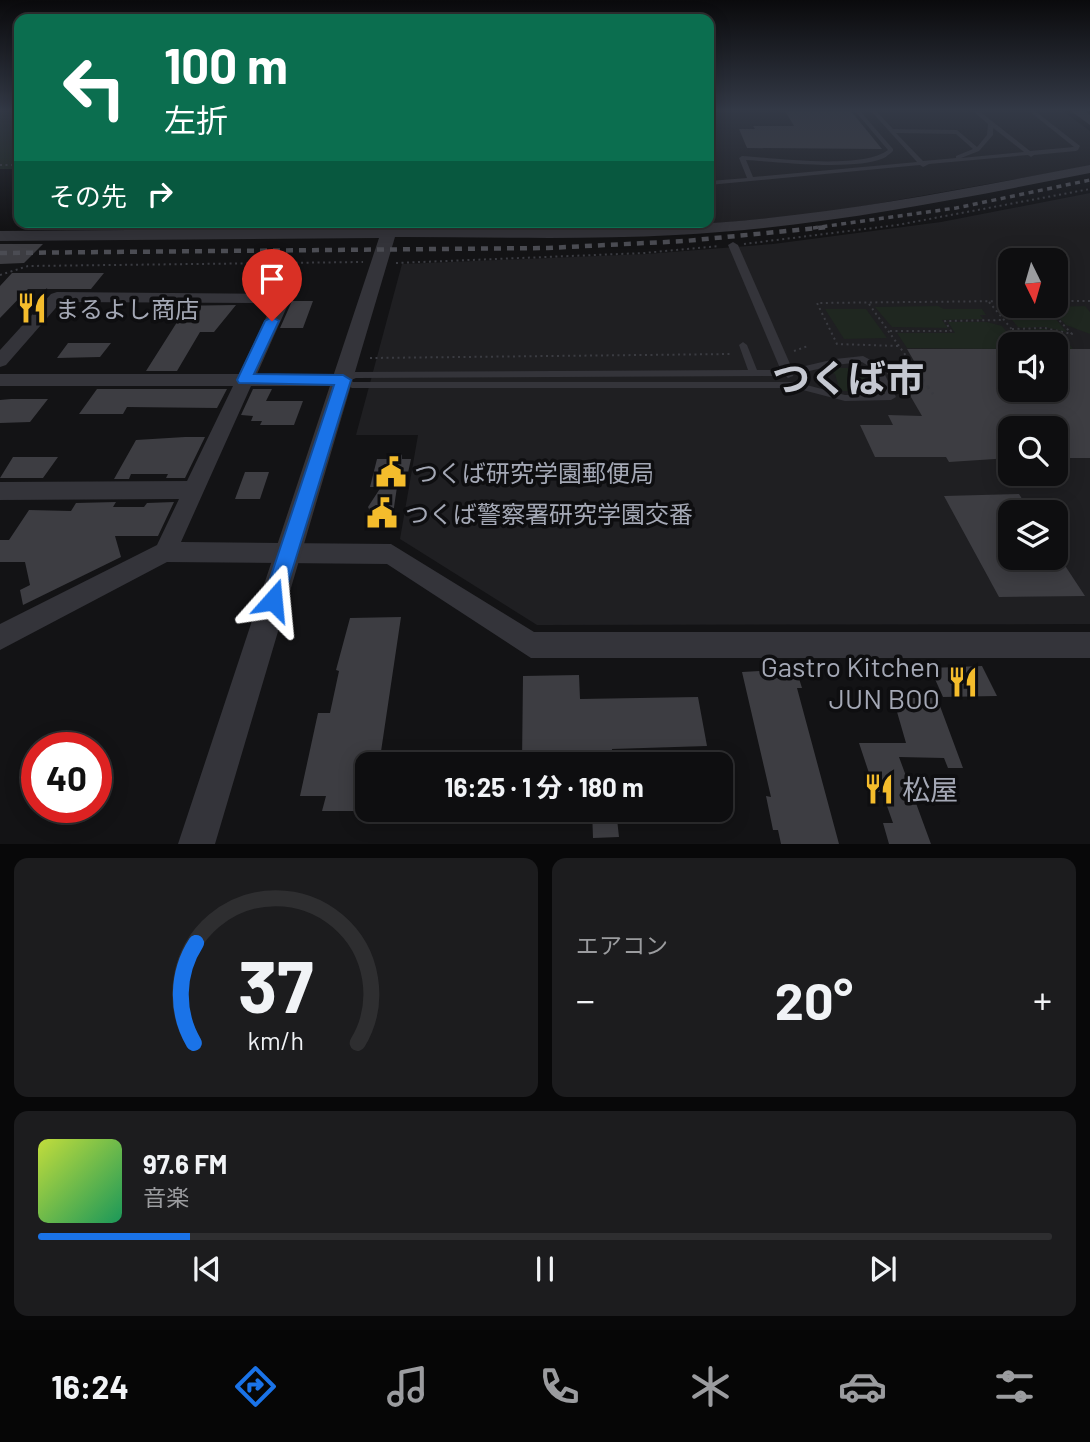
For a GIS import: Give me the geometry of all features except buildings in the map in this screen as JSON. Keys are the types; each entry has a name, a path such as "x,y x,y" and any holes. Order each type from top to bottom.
{"street":[{"path":"714,227 808,218 963,195 1090,169"},
{"path":"0,236 347,228"},
{"path":"196,844 390,228"},
{"path":"601,228 698,228"},
{"path":"733,245 788,373"},
{"path":"0,361 57,297 275,297 281,302 165,552"},
{"path":"0,380 343,380"},
{"path":"0,491 193,490"},
{"path":"0,637 165,552 391,554 531,645 1090,645"}],"lane":[{"path":"751,180 742,158 841,162 879,160 888,156 891,150"},
{"path":"910,150 923,165"},
{"path":"923,165 976,150"},
{"path":"1025,150 1031,155"},
{"path":"714,183 1071,150"},
{"path":"744,349 754,373"},
{"path":"863,359 877,366 891,394 888,399 858,400 795,385 362,385 343,380 365,374 788,373 836,360 863,359"}],"path":[{"path":"0,275 28,266 364,262"},
{"path":"1068,301 1090,301"},
{"path":"989,302 1014,332"},
{"path":"898,346 837,344 817,303 998,302"},
{"path":"869,304 933,394"},
{"path":"1012,329 1045,328 1072,334 1057,318"},
{"path":"890,331 951,331 945,321 1004,320"},
{"path":"779,353 808,346"},
{"path":"370,358 744,349"}],"shaded area":[{"path":"0,150 14,150 14,169 0,169"},
{"path":"714,150 1090,150 1090,166 819,214 714,223"},
{"path":"1090,193 1090,624 537,625 400,539 418,435 356,435 402,264 646,254 773,244 941,222"},
{"path":"938,306 944,309 982,309 986,315 980,315 983,319 942,320 948,328 892,327 875,307"},
{"path":"1068,306 1085,306 1090,312 1090,334 1066,325 1059,318 1068,318"},
{"path":"825,309 866,309 887,338 844,339"},
{"path":"1010,318 1055,318 1067,332 1044,327 1018,327"},
{"path":"948,322 987,322 1002,326 1006,332 998,332 998,349 907,348 897,333 955,333"},
{"path":"1046,329 1054,332 1024,332 1022,330"},
{"path":"826,370 857,370 865,377 873,391 840,391 835,374"}],"railway":[{"path":"813,228 956,208 1090,180"},
{"path":"0,253 548,248 685,241 828,227"}],"place":[{"name":"まるよし商店","path":"32,308"},
{"name":"つくば研究学園郵便局","path":"391,472"},
{"name":"つくば警察署研究学園交番","path":"382,513"},
{"name":"Gastro Kitchen JUN BOO","path":"963,682"},
{"name":"松屋","path":"879,789"}],"district":[{"name":"つくば市","path":"848,377"}],"route":[{"path":"272,321 244,380 343,380 273,600"}]}
